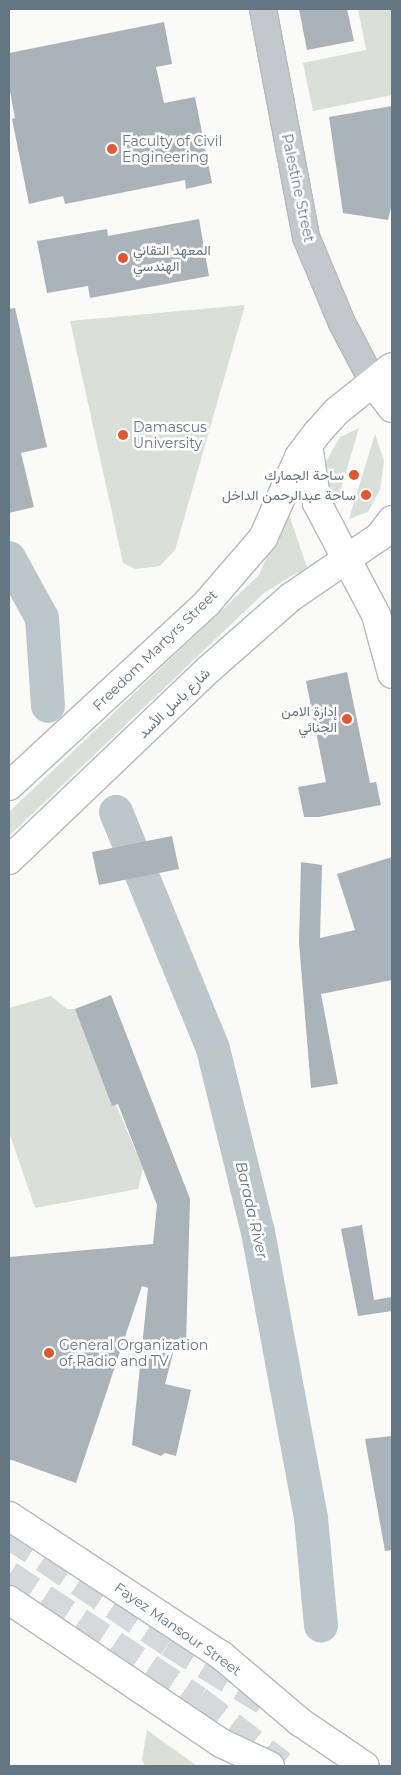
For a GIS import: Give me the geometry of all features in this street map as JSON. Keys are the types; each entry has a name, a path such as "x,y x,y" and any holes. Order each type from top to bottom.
{"main road":[{"path":"383,375 392,408"},
{"name":"Freedom Martyrs Street","path":"9,786 213,596 263,538 299,457 308,444 337,411 383,375"},
{"path":"308,444 317,503 347,556 376,615 392,674"},
{"name":"شارع باسل الأسد","path":"9,860 209,669 292,597 347,556 380,536 392,520"},
{"name":"Fayez Mansour Street","path":"9,1516 221,1655 300,1722 366,1766"},
{"path":"9,1600 221,1743 270,1766"}],"street":[{"name":"Palestine Street","path":"263,9 306,237 342,323 383,375"}],"shaded area":[{"path":"358,9 392,9 392,95 313,111 303,63 366,50"},
{"path":"245,305 175,550 160,566 135,569 123,563 70,321"},
{"path":"359,428 334,512 324,465 340,437"},
{"path":"375,434 384,461 380,490 368,512 349,519"},
{"path":"287,509 308,570 295,574 264,593 9,836 9,812 259,575"},
{"path":"51,996 67,1009 75,1009 143,1168 138,1189 35,1208 9,1132 9,1008"},
{"path":"147,1730 197,1766 145,1766 142,1760"}],"building":[{"path":"299,9 347,9 354,41 307,50"},
{"name":"Faculty of Civil Engineering","path":"164,22 172,64 156,67 164,103 195,97 212,183 186,189 185,180 65,204 63,196 29,204 12,119 15,118 9,86 9,53"},
{"path":"392,106 392,203 388,220 343,213 329,117"},
{"name":"المعهد التقاني الهندسي","path":"199,219 209,276 90,298 88,286 47,293 37,241 107,229 108,236"},
{"path":"15,308 47,447 21,453 34,507 9,513 9,309"},
{"path":"347,672 370,783 376,782 381,805 319,817 304,817 298,787 326,782 306,681"},
{"path":"172,836 179,869 99,885 92,852"},
{"path":"392,857 392,980 321,994 338,1084 311,1088 299,943 301,862 322,865 320,938 355,930 337,874"},
{"path":"111,995 190,1199 186,1345 174,1350 165,1384 191,1390 176,1456 165,1453 161,1456 132,1445 148,1288 142,1286 76,1483 9,1459 9,1257 153,1244 157,1205 118,1104 112,1106 75,1009"},
{"path":"362,1225 374,1300 392,1297 392,1311 358,1316 341,1229"},
{"path":"392,1436 392,1550 385,1551 365,1439"}],"waterway":[{"name":"Barada River","path":"9,558 42,618 48,706"},
{"name":"Barada River","path":"116,812 213,1049 258,1232 311,1518 321,1626"}],"tunnel":[{"path":"9,1535 169,1643 264,1701"},
{"path":"9,1575 198,1700 282,1765"}],"place":[{"name":"Faculty of Civil Engineering","path":"112,149"},
{"name":"المعهد التقاني الهندسي","path":"123,258"},
{"name":"Damascus University","path":"123,435"},
{"name":"ساحة الجمارك","path":"354,475"},
{"name":"ساحة عبدالرحمن الداخل","path":"366,495"},
{"name":"إدارة الامن الجنائي","path":"347,719"},
{"name":"General Organization of Radio and TV","path":"49,1353"}]}
